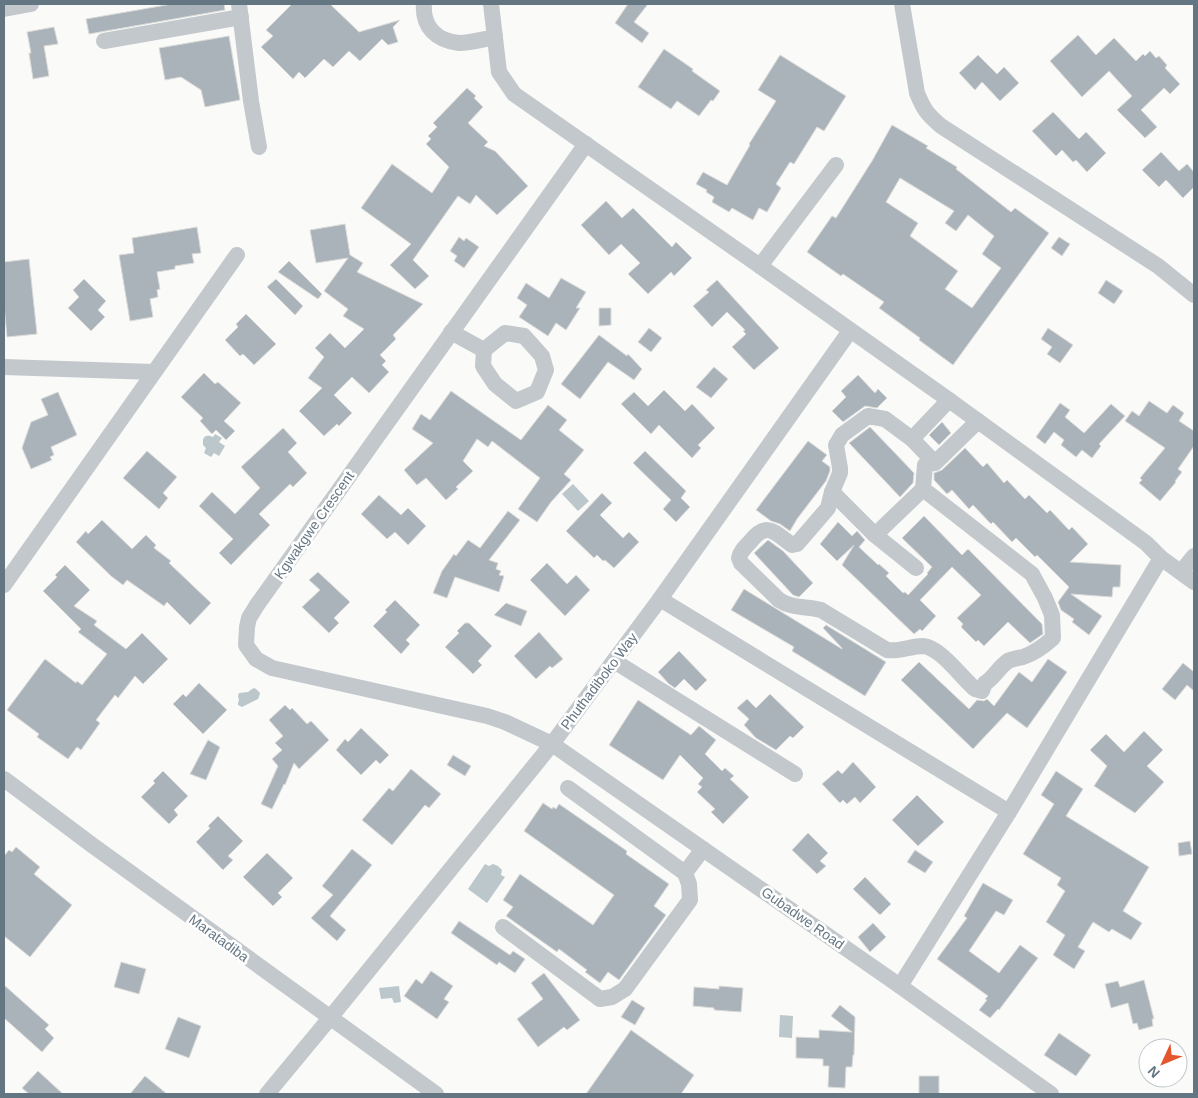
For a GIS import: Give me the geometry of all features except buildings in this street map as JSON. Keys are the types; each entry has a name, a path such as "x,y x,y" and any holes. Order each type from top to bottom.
{"street":[{"path":"4,8 31,4"},
{"path":"424,4 428,24 434,34 447,41 461,43 495,37"},
{"path":"491,4 499,72 514,94 949,400 1146,543 1161,558 1194,582"},
{"path":"902,4 917,93 928,116 1158,266 1194,295"},
{"path":"104,41 240,10 258,147"},
{"name":"Kgwakgwe Crescent","path":"552,744 505,722 487,716 272,668 256,659 246,645 247,627 249,618 257,605 586,144"},
{"path":"760,266 836,165"},
{"path":"4,585 237,255"},
{"name":"Phuthadiboko Way","path":"267,1094 552,744 660,599 850,331"},
{"path":"451,332 484,350"},
{"path":"4,367 154,372"},
{"path":"912,439 949,400"},
{"path":"923,489 1032,574 1052,615 1052,638 1043,648 1034,653 1009,660 985,683 982,691 975,689 938,652 930,648 922,646 893,651 887,650 822,610 785,604 741,563 739,558 756,534 760,532 770,530 792,545 797,544 828,508 840,473 836,445 842,435 868,416 885,419 912,439 935,463"},
{"path":"875,535 923,489 925,465 935,463 978,421"},
{"path":"832,492 875,535 916,568"},
{"path":"1181,572 1194,556"},
{"path":"900,986 1009,812 1161,558"},
{"path":"660,599 1009,812"},
{"path":"614,661 795,774"},
{"name":"Gubadwe Road","path":"552,744 1052,1094"},
{"name":"Maratadiba","path":"6,787 436,1094"},
{"path":"503,927 600,999 612,997 625,989 690,900 689,884 685,873 568,788"},
{"path":"685,873 703,849"}],"shaded area":[{"path":"215,434 222,438 219,442 225,446 219,456 214,453 211,457 204,453 206,448 203,445 203,440 205,436 213,437"},
{"path":"573,484 589,501 578,511 562,494"},
{"path":"254,688 260,693 258,699 242,707 238,705 239,693 248,692"},
{"path":"485,864 498,866 502,870 501,875 505,877 487,903 468,889"},
{"path":"399,986 401,1002 394,1003 392,998 381,999 379,988"},
{"path":"780,1015 793,1016 792,1038 779,1037"}]}
